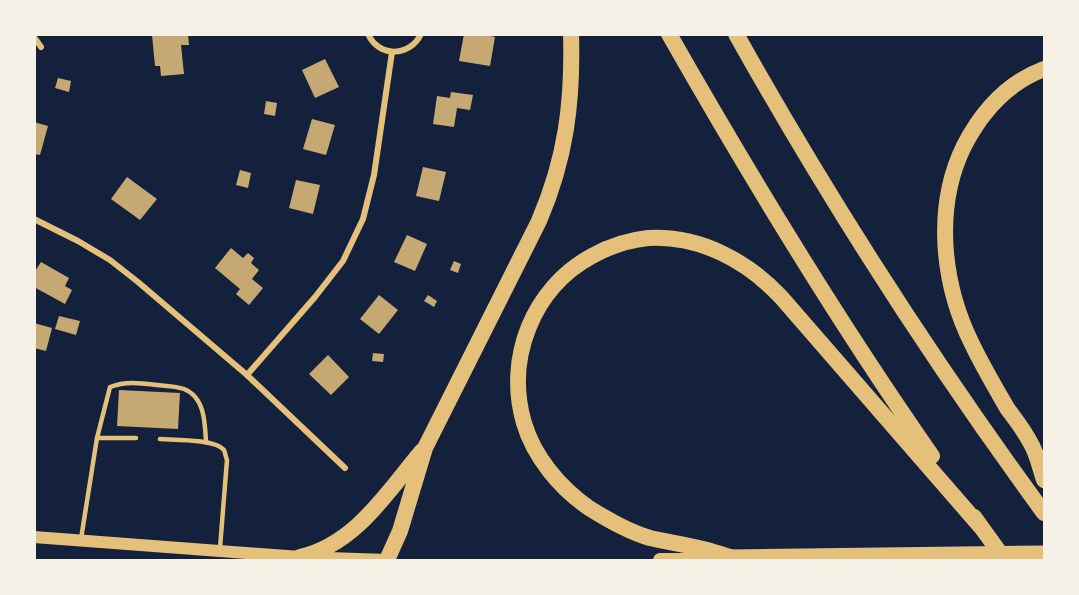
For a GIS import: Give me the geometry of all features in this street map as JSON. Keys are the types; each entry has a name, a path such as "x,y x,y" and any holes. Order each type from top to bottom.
{"highway":[{"path":"387,560 400,531 425,448 538,220 552,187 562,154 568,118 571,34"},
{"path":"669,34 731,144 805,265 883,385 1005,561"},
{"path":"736,34 804,152 885,281 1044,513"},
{"path":"1044,69 1010,88 995,101 976,125 962,150 952,177 947,199 945,233 952,288 971,343 1007,407 1031,443 1044,480"},
{"path":"980,526 781,297 760,277 721,253 680,240 647,238 622,243 586,259 565,275 550,291 531,320 523,341 518,374 520,407 526,429 536,451 556,478 572,494 599,514 622,526 649,537 730,557 1044,553"},
{"path":"300,557 327,548 352,530 377,507 425,448"}],"main road":[{"path":"34,537 300,557 397,561"},
{"path":"660,561 730,557"}],"street":[{"path":"368,34 375,45 392,52 402,52 411,48 421,34"},
{"path":"34,37 41,47"},
{"path":"247,375 343,261 363,219 374,175 392,52"},
{"path":"34,219 62,232 110,260 138,282 247,375 345,468"}],"lane":[{"path":"81,540 98,438 110,387 120,383 134,382 186,389 201,406 206,442"},
{"path":"98,438 136,438"},
{"path":"160,439 206,442 225,451 227,460 220,551"}],"building":[{"path":"188,34 189,45 181,45 184,74 161,76 160,66 155,66 152,35"},
{"path":"464,34 495,37 490,66 459,61"},
{"path":"325,59 339,87 315,98 302,70"},
{"path":"58,78 71,81 69,92 55,88"},
{"path":"451,92 473,95 470,110 457,108 454,127 433,124 437,96 450,98"},
{"path":"266,101 277,103 275,116 264,114"},
{"path":"312,119 335,125 326,155 303,149"},
{"path":"34,122 48,126 40,155 34,154"},
{"path":"423,167 446,172 439,201 416,196"},
{"path":"240,170 251,173 248,188 236,185"},
{"path":"127,177 157,199 140,220 111,199"},
{"path":"296,180 320,185 313,214 289,208"},
{"path":"407,235 427,244 415,271 394,262"},
{"path":"231,248 243,258 248,253 254,258 251,263 259,270 252,279 263,288 249,305 236,294 240,289 215,268"},
{"path":"454,261 461,264 458,273 450,270"},
{"path":"41,262 69,278 65,286 72,290 65,304 34,287 34,273"},
{"path":"379,295 398,310 379,334 360,319"},
{"path":"428,295 437,301 434,307 424,301"},
{"path":"59,316 80,321 76,335 55,329"},
{"path":"34,323 52,328 46,351 34,348"},
{"path":"373,353 384,354 383,362 372,361"},
{"path":"328,355 349,377 331,395 309,374"},
{"path":"119,390 180,393 178,429 117,426"}]}
